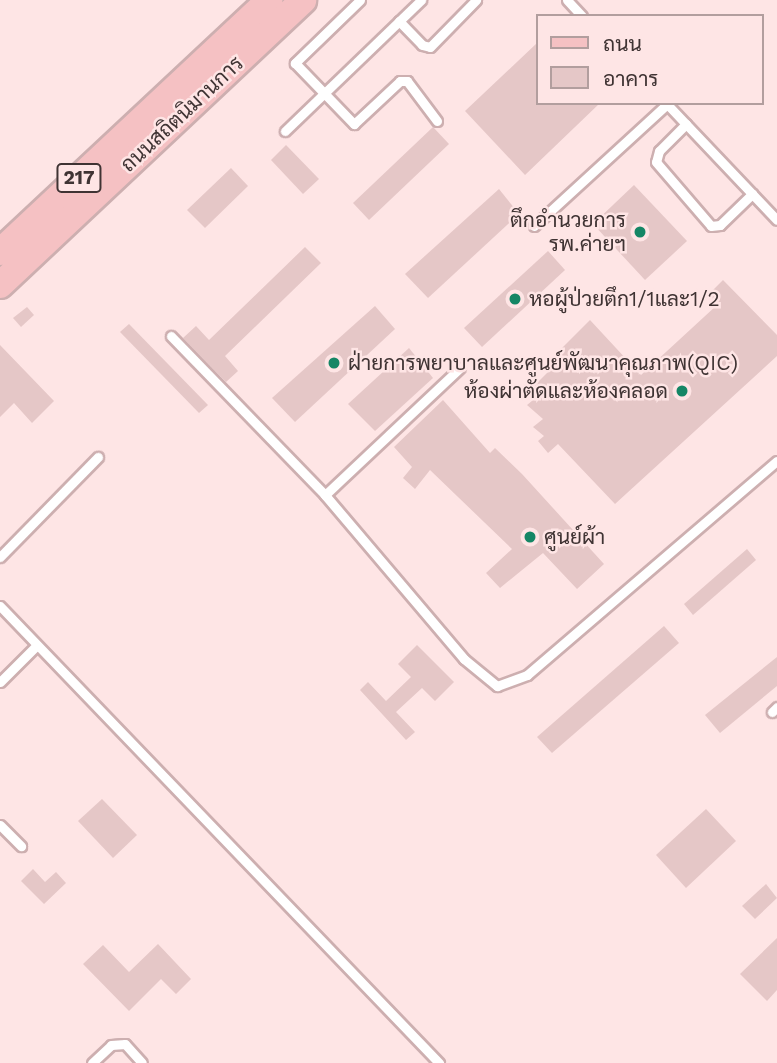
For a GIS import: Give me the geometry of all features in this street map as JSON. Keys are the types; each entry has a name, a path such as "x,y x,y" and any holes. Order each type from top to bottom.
{"main road":[{"name":"ถนนสถิตนิมานการ","path":"0,252 269,0"},
{"name":"ถนนสถิตนิมานการ","path":"0,285 303,0"}],"lane":[{"path":"360,0 295,63 354,124 400,81 407,81 437,121"},
{"path":"285,131 421,0"},
{"path":"399,21 422,46 430,47 476,0"},
{"path":"567,0 580,14"},
{"path":"534,226 665,105"},
{"path":"669,105 777,220"},
{"path":"686,124 659,151 656,162 711,226 720,225 752,194"},
{"path":"171,336 325,495 464,659 497,686 527,675 777,461"},
{"path":"325,495 460,368"},
{"path":"0,557 98,457"},
{"path":"0,606 439,1063"},
{"path":"0,682 37,645"},
{"path":"0,825 21,846"},
{"path":"92,1063 111,1045 125,1044 142,1063"}],"building":[{"path":"536,44 536,105 598,105 525,175 465,111"},
{"path":"433,127 449,144 369,220 353,203"},
{"path":"286,145 319,179 303,194 271,160"},
{"path":"231,168 248,186 205,228 187,210"},
{"name":"ตึกอำนวยการ รพ.ค่ายฯ","path":"634,185 687,241 645,280 593,224"},
{"path":"499,189 519,214 428,298 405,274"},
{"path":"305,247 321,263 225,356 238,371 226,382 183,338 196,326 209,340"},
{"name":"หอผู้ป่วยตึก1/1และ1/2","path":"548,251 565,270 482,347 464,328"},
{"path":"723,280 777,335 777,356 615,504 558,444 548,453 538,441 544,436 533,427 543,419 527,405 538,396 532,388 562,358 557,353 590,320 641,375 717,305 708,295"},
{"name":"ฝ่ายการพยาบาลและศูนย์พัฒนาคุณภาพ(QIC)","path":"375,306 395,329 295,422 272,398"},
{"path":"27,307 34,315 21,327 13,318"},
{"path":"129,324 208,405 199,413 120,332"},
{"path":"0,345 54,401 32,423 14,403 0,417"},
{"path":"409,348 433,378 375,431 348,404"},
{"path":"443,400 490,453 495,448 522,474 604,564 577,589 543,553 500,588 486,573 512,549 430,470 415,489 403,478 412,467 394,447"},
{"path":"747,549 756,560 693,615 684,604"},
{"path":"664,626 679,643 552,753 537,737"},
{"path":"417,645 454,682 435,701 422,688 396,712 415,732 406,740 360,690 368,682 386,701 411,677 398,664"},
{"path":"777,657 777,686 720,733 705,715"},
{"path":"102,799 137,835 113,858 78,821"},
{"path":"706,809 736,841 686,888 656,855"},
{"path":"33,869 45,882 56,872 66,883 44,904 21,881"},
{"path":"766,884 777,898 755,919 742,906"},
{"path":"777,938 777,990 767,1001 740,974"},
{"path":"158,944 191,979 176,994 161,979 129,1011 83,964 103,945 129,972"}],"place":[{"name":"ตึกอำนวยการ รพ.ค่ายฯ","path":"640,232"},
{"name":"หอผู้ป่วยตึก1/1และ1/2","path":"515,299"},
{"name":"ฝ่ายการพยาบาลและศูนย์พัฒนาคุณภาพ(QIC)","path":"334,363"},
{"name":"ห้องผ่าตัดและห้องคลอด","path":"682,391"},
{"name":"ศูนย์ผ้า","path":"530,537"}]}
